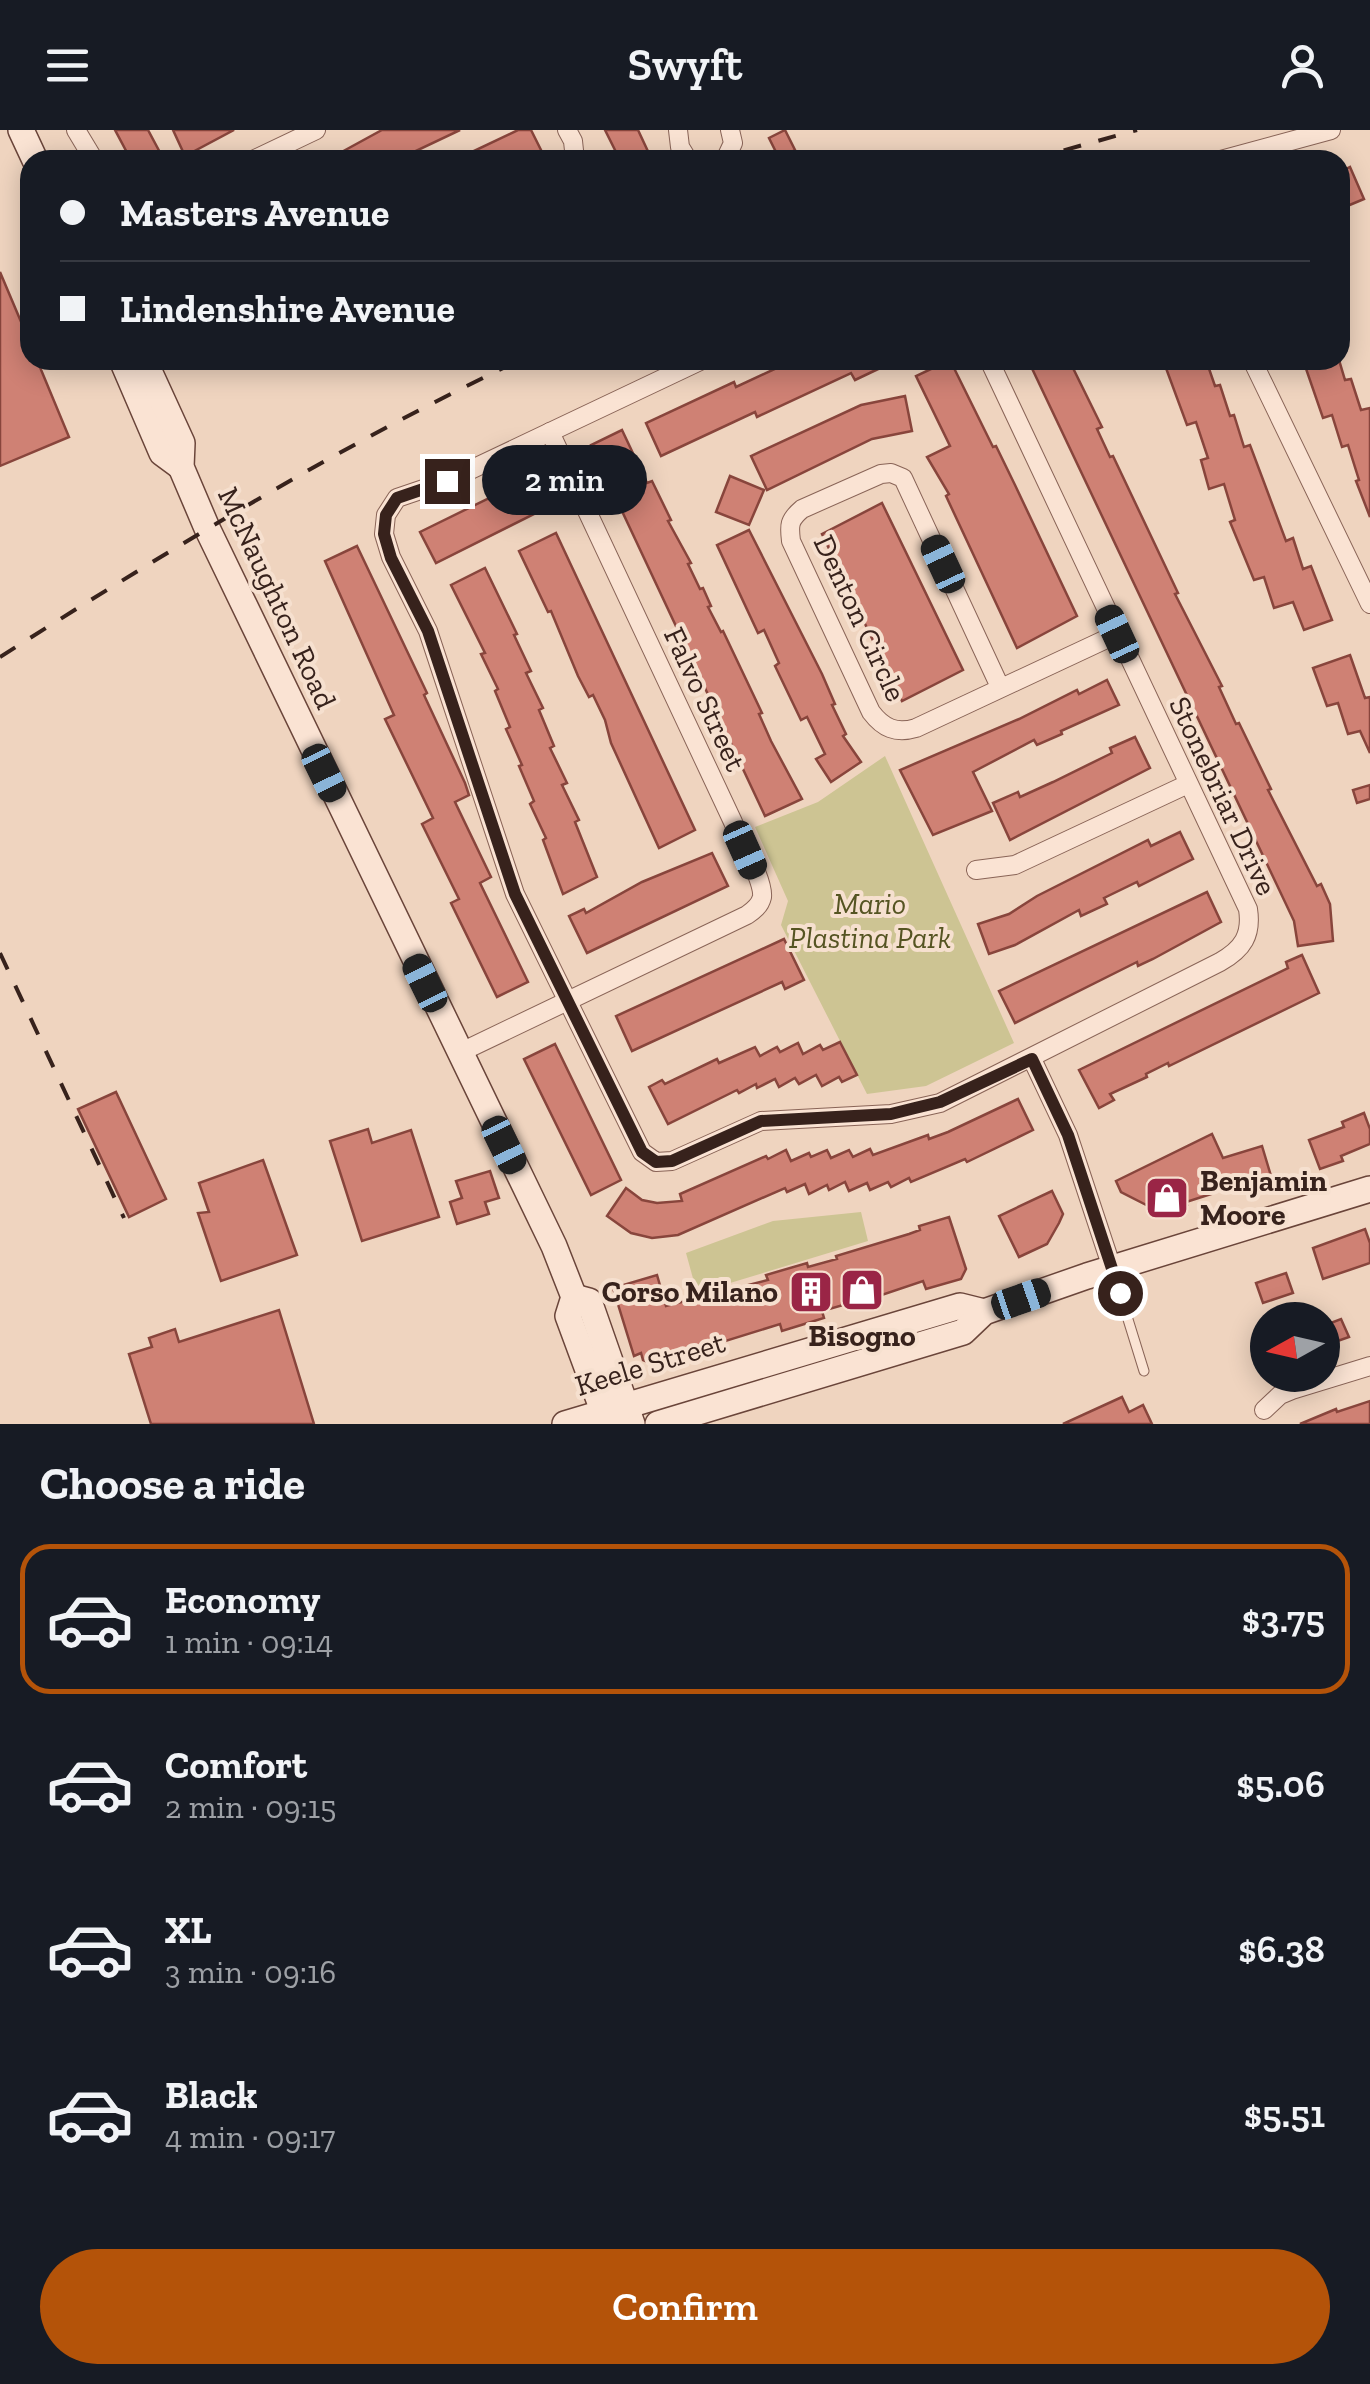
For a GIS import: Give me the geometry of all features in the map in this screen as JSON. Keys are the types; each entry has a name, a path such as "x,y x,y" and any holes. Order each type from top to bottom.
{"street":[{"path":"274,150 316,130"},
{"path":"1258,150 1331,130"},
{"name":"McNaughton Road","path":"126,370 162,453 181,468"},
{"name":"McNaughton Road","path":"149,370 182,442 181,468 206,528 554,1246 574,1297 590,1301 617,1416"},
{"path":"568,1000 515,894 428,631 391,558 384,534 386,515 397,498 447,481 681,370"},
{"name":"Stonebriar Drive","path":"568,1000 642,1152 656,1162 672,1161 761,1121 891,1114 940,1102 1220,962 1246,942 1248,909 994,370"},
{"path":"1257,370 1370,604"},
{"name":"Falvo Street","path":"459,1053 747,916 757,908 762,896 733,822 550,432"},
{"name":"Denton Circle","path":"1000,687 903,478 891,472 880,474 792,517 791,541 881,726 904,732 916,728 1117,634"},
{"path":"976,870 1015,866 1188,784"},
{"path":"1032,1059 1068,1135 1112,1268"},
{"name":"Keele Street","path":"658,1424 963,1332 984,1312 1112,1268 1370,1189"},
{"name":"Keele Street","path":"565,1424 617,1416 960,1306 984,1312"},
{"path":"1264,1410 1292,1390 1370,1366"}],"lane":[{"path":"1112,1268 1144,1371"}],"green space":[{"name":"Mario Plastina Park","path":"885,756 1014,1043 926,1086 867,1094 781,925 788,901 755,827 818,802"},
{"path":"861,1212 868,1241 697,1293 686,1253 773,1221"}],"building":[{"path":"115,130 148,130 159,150 126,150"},
{"path":"173,130 234,130 196,150 182,150"},
{"path":"382,130 460,130 418,150 345,150"},
{"path":"518,130 531,130 541,150 476,150"},
{"path":"605,130 638,130 647,150 615,150"},
{"path":"785,130 795,150 775,150 769,138"},
{"path":"1350,167 1364,199 1350,205"},
{"path":"0,272 20,319 20,370 41,370 69,437 0,466"},
{"path":"773,370 876,370 855,380 851,373 661,456 646,423 734,382 736,387"},
{"path":"929,370 955,370 1077,616 1017,648 946,496 949,494 927,457 950,446 916,376"},
{"path":"1033,370 1074,370 1102,427 1097,429 1222,686 1219,687 1236,724 1239,723 1317,886 1321,884 1330,904 1333,941 1298,946 1294,921"},
{"path":"1167,370 1209,370 1215,386 1220,385 1230,416 1234,415 1244,447 1250,445 1286,541 1293,538 1303,569 1311,566 1332,620 1304,630 1293,602 1274,608 1264,577 1254,580 1230,522 1235,520 1224,484 1209,489 1201,460 1208,458 1196,422 1187,425"},
{"path":"1306,370 1342,370 1345,380 1351,379 1361,410 1370,408 1370,517 1348,445 1342,447 1332,415 1323,418"},
{"path":"905,396 912,431 872,439 767,490 751,456 861,405"},
{"path":"622,430 647,483 652,481 711,606 708,607 762,713 759,714 771,741 802,799 765,816 591,445"},
{"path":"534,476 548,507 436,563 420,532"},
{"path":"730,476 764,490 749,525 716,512"},
{"path":"882,503 963,670 902,701 822,534"},
{"path":"749,530 822,674 846,734 843,736 861,762 831,782 816,759 825,754 807,717 801,720 775,666 779,663 764,630 758,633 717,545"},
{"path":"556,533 695,830 659,848 611,743 605,720 578,676 551,611 548,612 519,551"},
{"path":"357,546 465,783 469,795 455,802 491,877 480,883 528,982 497,997 451,903 459,899 422,824 433,818 385,719 394,715 325,561"},
{"path":"485,568 531,671 526,673 543,708 539,710 554,746 550,748 567,783 562,785 579,820 575,822 597,877 563,894 543,840 546,838 530,804 534,801 519,766 522,765 506,729 510,727 495,691 498,689 481,654 485,653 451,585"},
{"path":"1350,655 1365,698 1370,697 1370,753 1360,731 1348,734 1338,703 1327,706 1313,668"},
{"path":"1107,680 1119,705 1037,745 1034,740 973,772 992,811 933,835 900,770"},
{"path":"1135,737 1150,768 1010,840 993,803 1018,792 1020,797 1053,782"},
{"path":"1370,785 1370,799 1357,803 1353,790"},
{"path":"1180,832 1193,859 1139,886 1137,882 1104,898 1107,904 1081,916 1079,910 1015,945 989,954 978,924 1009,914 1148,840 1151,846"},
{"path":"712,853 728,886 587,953 569,916 584,909 586,913 642,882"},
{"path":"1207,892 1221,922 1153,959 1138,966 1137,962 1015,1023 999,991"},
{"path":"784,939 804,980 785,989 782,982 632,1051 616,1016"},
{"path":"1302,955 1319,993 1146,1074 1147,1077 1110,1094 1114,1100 1099,1108 1079,1070 1288,968 1286,962"},
{"path":"840,1042 857,1075 842,1082 839,1077 822,1086 816,1075 799,1084 795,1078 779,1087 775,1079 757,1088 756,1084 739,1093 737,1090 668,1124 649,1087 755,1047 760,1056 777,1047 780,1052 798,1043 803,1054 820,1045 823,1050"},
{"path":"555,1044 621,1180 591,1195 524,1059"},
{"path":"116,1092 166,1199 129,1217 78,1109"},
{"path":"1018,1099 1033,1130 967,1162 965,1159 911,1182 909,1178 891,1187 888,1182 870,1190 867,1183 849,1191 845,1182 809,1194 805,1184 787,1192 785,1188 678,1235 652,1238 631,1233 607,1216 626,1188 642,1200 682,1201 680,1194 766,1156 768,1159 786,1150 791,1161 827,1150 831,1158 849,1150 853,1157 870,1149 873,1155 948,1132"},
{"path":"1364,1113 1370,1144 1341,1156 1343,1161 1320,1169 1309,1140 1344,1127 1342,1122"},
{"path":"368,1129 372,1143 411,1130 439,1217 362,1241 330,1141"},
{"path":"1212,1134 1223,1158 1262,1146 1271,1176 1211,1191 1186,1202 1187,1205 1160,1212 1121,1192 1116,1181"},
{"path":"263,1160 297,1255 221,1281 198,1213 209,1212 199,1183"},
{"path":"490,1171 499,1198 485,1202 489,1214 457,1224 450,1202 462,1198 456,1181"},
{"path":"1052,1191 1063,1214 1059,1223 1047,1244 1019,1257 999,1216"},
{"name":"Corso Milano","path":"949,1217 966,1269 961,1279 926,1289 923,1281 822,1311 824,1318 782,1331 780,1324 680,1355 681,1360 659,1367 643,1360 641,1353 634,1356 613,1288 657,1275 666,1306 768,1280 766,1275 807,1263 808,1267 837,1259 836,1256 909,1234 920,1230 919,1226"},
{"path":"1365,1229 1370,1263 1323,1279 1313,1248"},
{"path":"1286,1273 1293,1293 1263,1302 1256,1283"},
{"path":"279,1310 314,1424 151,1424 129,1354 152,1347 149,1338 175,1329 179,1342"},
{"path":"1340,1319 1349,1337 1340,1340"},
{"path":"1122,1397 1129,1412 1143,1405 1152,1424 1063,1424"},
{"path":"1370,1401 1370,1424 1300,1424 1336,1409 1337,1412"}],"railway":[{"path":"1065,150 1137,130"},
{"path":"0,657 255,501 500,370"},
{"path":"0,953 124,1218"}],"place":[{"name":"Benjamin Moore","path":"1167,1198"},
{"name":"Bisogno","path":"862,1290"},
{"name":"Corso Milano","path":"811,1292"}],"route":[{"path":"447,481 397,498 386,515 384,534 391,558 428,631 515,894 642,1152 656,1162 672,1161 761,1121 891,1114 940,1102 1032,1059 1068,1135 1120,1293"}]}
